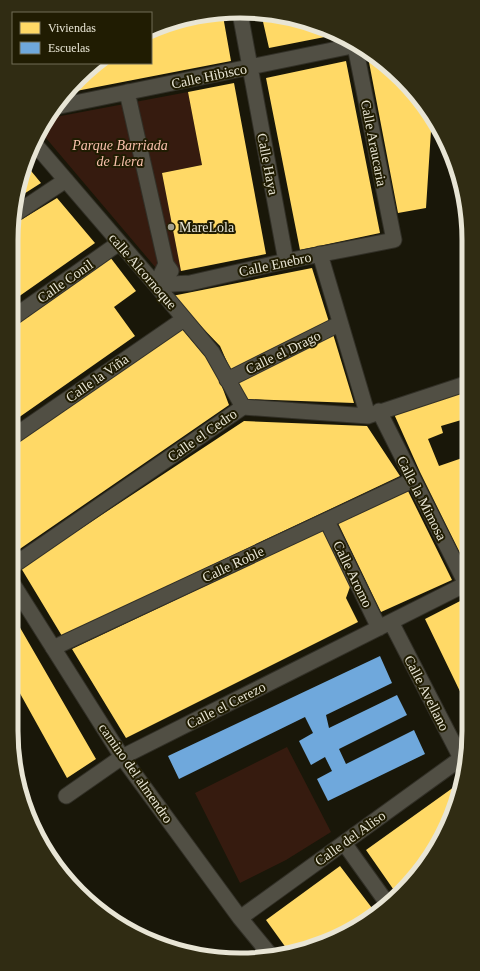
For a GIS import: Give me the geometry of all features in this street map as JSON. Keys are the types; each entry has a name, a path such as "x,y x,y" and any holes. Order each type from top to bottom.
{"street":[{"name":"Calle Haya","path":"241,18 286,261"},
{"name":"Calle Hibisco","path":"64,105 350,47"},
{"name":"Calle Araucaria","path":"357,52 394,240"},
{"path":"127,92 166,264 178,283"},
{"name":"calle Alcornoque","path":"39,147 119,243 156,284 212,352 242,407"},
{"path":"20,210 66,180"},
{"name":"Calle Enebro","path":"156,284 190,283 286,261 394,240"},
{"name":"Calle Conil","path":"18,314 119,243"},
{"name":"Calle la Mimosa","path":"320,254 339,324 373,413 413,480 462,574"},
{"path":"156,284 166,264"},
{"name":"Calle la Viña","path":"18,433 184,319"},
{"name":"Calle el Drago","path":"227,380 339,324"},
{"name":"Calle el Cedro","path":"18,562 242,407 373,413 462,385"},
{"name":"Calle Roble","path":"53,648 413,480"},
{"name":"Calle Aromo","path":"327,521 385,625"},
{"name":"Calle el Cerezo","path":"66,796 122,758 462,586"},
{"name":"camino del almendro","path":"18,592 122,758 240,918 267,951"},
{"name":"Calle Avellano","path":"385,625 460,758"},
{"name":"Calle del Aliso","path":"240,918 460,763"},
{"path":"344,843 384,899"}],"green space":[{"name":"Parque Barriada de Llera","path":"188,92 202,165 162,173 181,271 169,273 156,268 44,136 55,117"},
{"path":"287,747 331,832 286,860 240,883 195,793"}],"building: Viviendas":[{"path":"223,18 231,61 76,91 105,64 152,64 152,36 197,22"},
{"path":"262,19 283,22 328,36 269,48"},
{"path":"368,59 397,83 416,105 431,128 426,208 398,213"},
{"path":"346,61 380,233 300,250 266,78"},
{"path":"234,83 266,254 181,271 162,173 202,165 188,92"},
{"path":"30,169 41,183 23,195"},
{"path":"57,198 95,243 18,297 19,221"},
{"path":"110,257 136,291 114,307 135,336 18,418 18,322"},
{"path":"312,268 329,322 231,371 220,346 172,296"},
{"path":"182,329 215,368 229,405 18,550 18,441"},
{"path":"333,334 354,403 245,399 236,381"},
{"path":"462,392 462,420 441,426 443,433 428,439 439,466 462,458 462,555 420,472 394,414"},
{"path":"244,421 367,426 400,476 62,636 21,568"},
{"path":"408,491 452,580 381,612 338,523"},
{"path":"323,530 351,584 346,598 358,622 126,738 72,649"},
{"path":"462,600 462,696 425,619"},
{"path":"18,624 96,759 67,778 18,690"},
{"path":"454,787 445,816 432,842 416,866 394,891 366,850"},
{"path":"340,866 373,909 351,923 325,936 286,948 266,920"}],"building: Escuelas":[{"path":"380,656 392,683 326,715 329,728 397,695 407,715 339,749 346,764 414,730 425,754 328,801 317,779 332,771 325,757 311,765 299,741 313,733 305,717 179,779 168,756"}],"place":[{"name":"MareLola","path":"171,227"}]}
